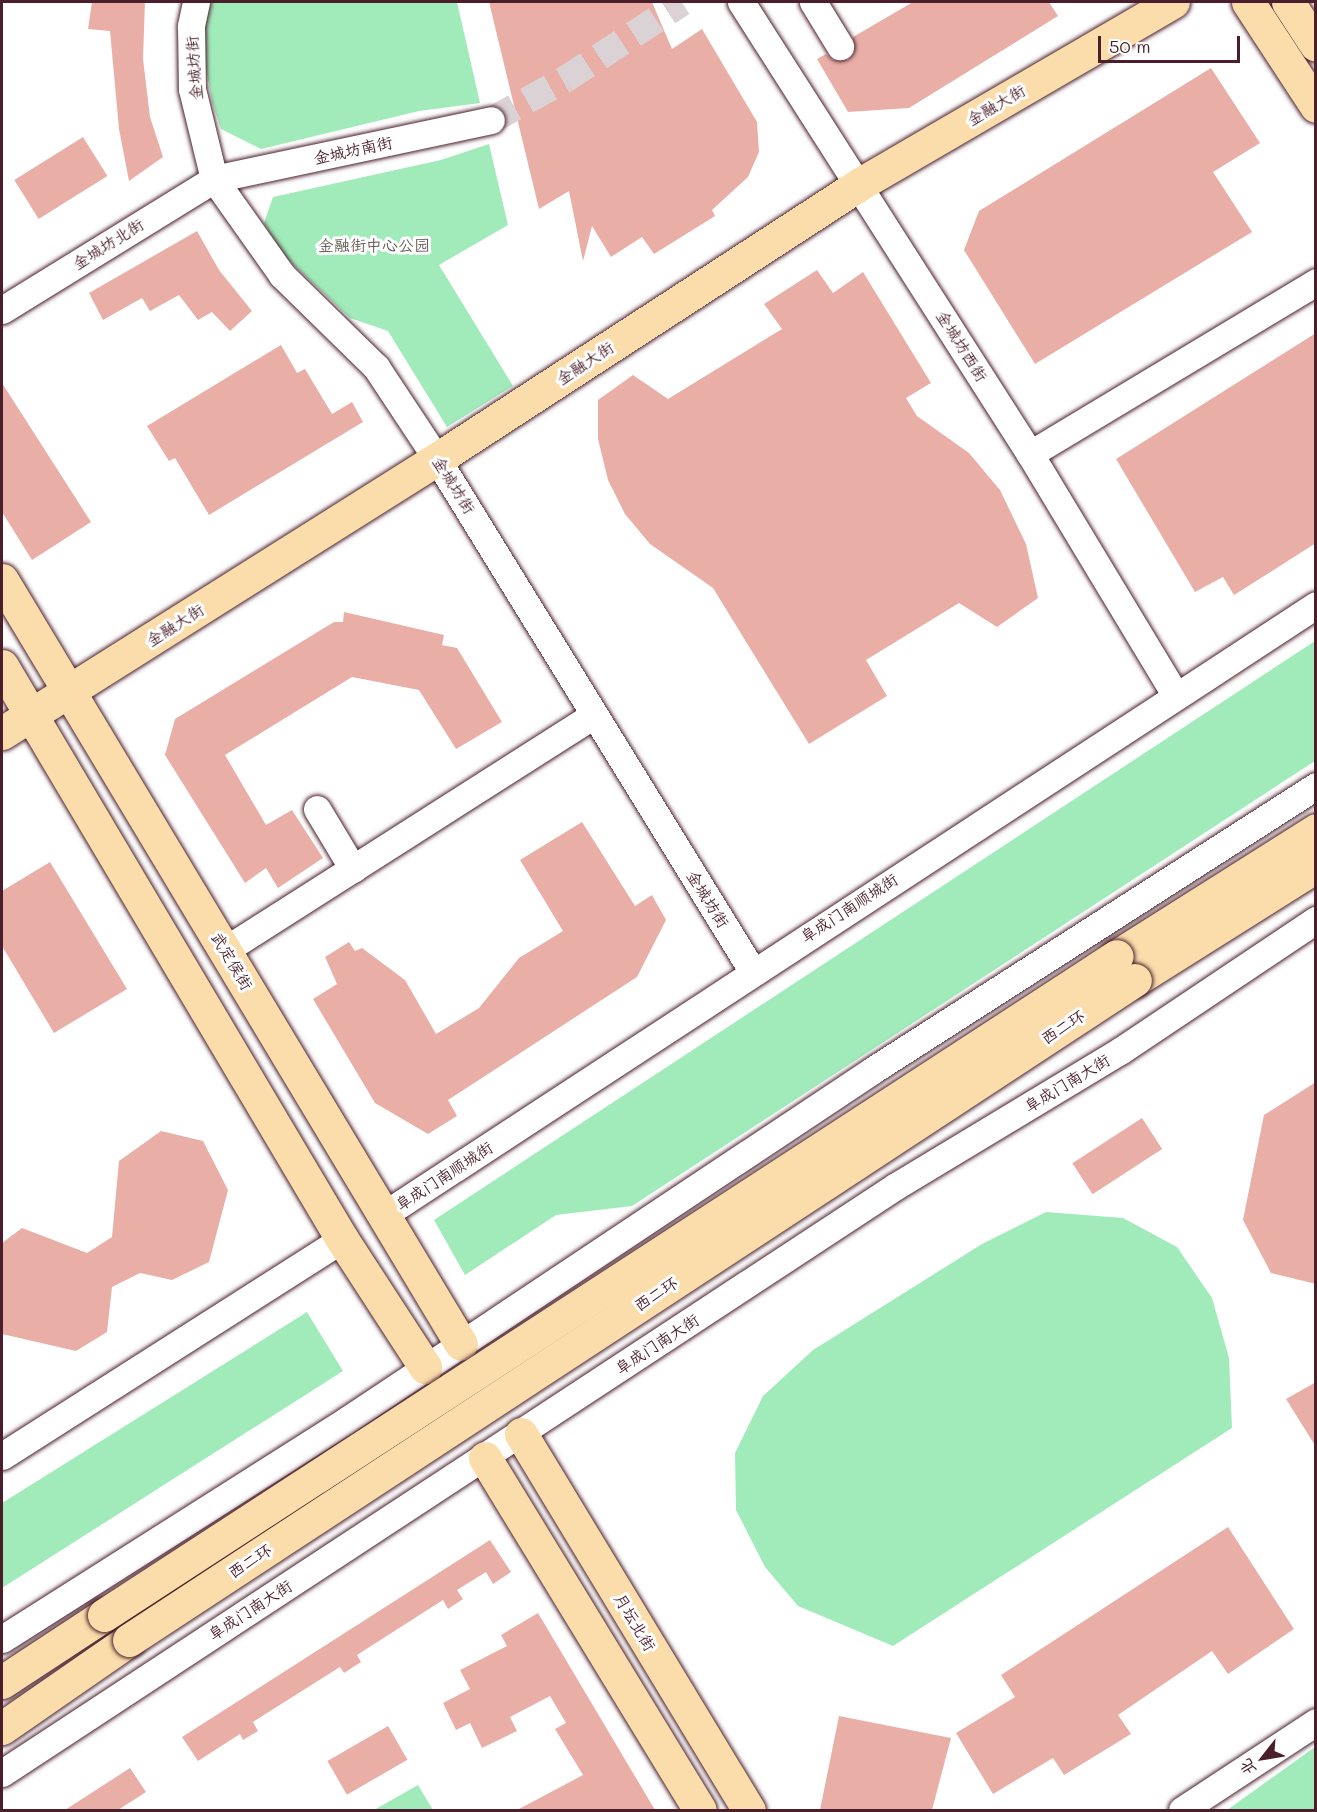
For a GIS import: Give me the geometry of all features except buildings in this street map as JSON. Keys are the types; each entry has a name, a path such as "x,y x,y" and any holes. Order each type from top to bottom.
{"main road":[{"path":"856,178 1145,2"},
{"name":"金融大街","path":"2,733 69,693 437,459 856,178 1173,2"},
{"path":"1248,2 1316,106"},
{"path":"1288,2 1316,45"},
{"name":"武定侯街","path":"2,580 385,1214 461,1344"},
{"path":"2,666 342,1239 425,1367"},
{"name":"西二环","path":"2,1683 1316,830"},
{"name":"西二环","path":"2,1728 129,1640 1125,986 1316,866"},
{"name":"月坛北街","path":"521,1434 749,1810"},
{"path":"485,1458 700,1810"}],"street":[{"name":"金城坊街","path":"196,2 191,26 192,89 214,179 282,275 376,367 437,459 753,972"},
{"name":"金城坊西街","path":"741,2 856,178 1030,454 1175,694"},
{"path":"813,2 840,46"},
{"name":"金城坊南街","path":"214,179 491,120"},
{"name":"金城坊北街","path":"2,310 214,179"},
{"path":"1030,454 1316,282"},
{"name":"阜成门南顺城街","path":"385,1214 1175,694 1316,605"},
{"path":"225,950 594,715"},
{"path":"2,1639 347,1420 873,1070 1316,786"},
{"path":"317,809 353,869"},
{"name":"阜成门南大街","path":"2,1773 896,1186 1120,1051 1316,920"},
{"path":"2,1456 342,1239"},
{"path":"461,1344 521,1434"},
{"path":"425,1367 485,1458"},
{"path":"347,1420 405,1508"},
{"path":"1182,1810 1316,1722"}],"green space":[{"path":"211,2 457,2 480,103 419,111 261,149 221,129 212,102 205,62 205,25"},
{"name":"金融街中心公园","path":"489,144 508,225 439,265 513,386 447,427 388,331 350,318 283,255 264,223 273,197 441,160"},
{"path":"1315,641 1315,761 632,1206 556,1215 465,1275 434,1220"},
{"path":"1046,1212 1123,1218 1177,1247 1212,1298 1229,1358 1232,1428 893,1646 798,1606 765,1567 736,1510 735,1453 763,1396 813,1350 982,1244"},
{"path":"307,1312 343,1371 2,1588 2,1503"},
{"path":"1315,1747 1315,1810 1227,1810"},
{"path":"418,1785 433,1810 374,1810"}],"tunnel":[{"path":"491,120 565,79 682,2"}]}
